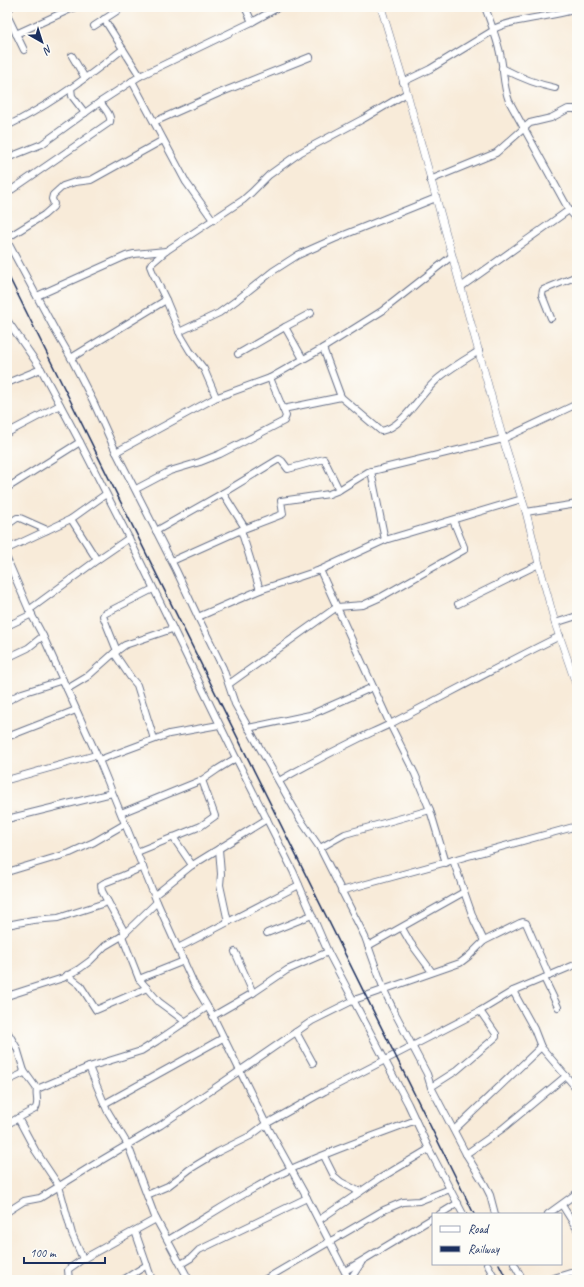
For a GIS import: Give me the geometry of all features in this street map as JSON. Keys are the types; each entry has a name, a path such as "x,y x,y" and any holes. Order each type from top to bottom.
{"street":[{"path":"7,10 11,7"},
{"path":"16,34 75,7"},
{"path":"94,26 122,7"},
{"path":"245,7 252,22"},
{"path":"7,158 42,144 100,102 140,76 252,22 279,7"},
{"path":"381,7 407,93 503,439 526,512 555,623 577,687"},
{"path":"485,7 494,29 501,58 505,89 509,101 569,210 576,217 577,225"},
{"path":"403,82 430,69 494,29 517,21 547,17 577,9"},
{"path":"7,15 24,50"},
{"path":"104,19 140,76"},
{"path":"7,126 26,117 62,94 123,49"},
{"path":"72,56 85,78"},
{"path":"154,122 217,94 310,57"},
{"path":"502,68 537,84 555,88"},
{"path":"132,81 186,182 213,220"},
{"path":"71,88 72,96 85,113"},
{"path":"216,398 204,369 190,351 179,332 150,266 151,264 166,251 242,200 268,175 301,152 363,119 407,93"},
{"path":"62,94 72,96"},
{"path":"7,193 110,122 110,116 100,102"},
{"path":"430,180 496,153 530,122 551,118 568,109 577,110"},
{"path":"7,238 53,207 53,195 64,186 75,182 91,180 163,140"},
{"path":"179,332 219,313 298,255 436,198"},
{"path":"461,288 569,210"},
{"path":"7,241 71,358 93,401 116,452 172,561 223,668 235,704 300,819 320,848 365,937 384,990 431,1087 466,1154 488,1190 495,1213"},
{"path":"37,296 126,256 166,251"},
{"path":"116,452 216,398 270,378 323,348 382,310 452,256"},
{"path":"551,318 542,295 543,290 577,276"},
{"path":"71,358 166,300"},
{"path":"238,354 311,313"},
{"path":"7,320 41,369 129,538 219,724 293,871 328,952 416,1120 429,1149 463,1213"},
{"path":"285,327 303,359"},
{"path":"323,348 341,397 381,431 386,430 400,420 440,377 479,351"},
{"path":"7,383 41,369"},
{"path":"136,489 170,471 220,454 284,421 286,416 270,378"},
{"path":"283,409 341,397"},
{"path":"7,434 60,404"},
{"path":"172,561 243,529 283,514 281,500 329,494 339,490 371,471 503,439 577,404"},
{"path":"7,488 80,442"},
{"path":"156,531 279,459 288,469 324,459 339,490"},
{"path":"371,471 385,540"},
{"path":"223,493 243,529 260,590"},
{"path":"7,549 71,519 106,494"},
{"path":"198,617 260,590 320,570 385,540 522,498"},
{"path":"526,512 577,504"},
{"path":"7,525 17,518 20,518 47,530"},
{"path":"71,519 97,560"},
{"path":"229,684 337,607 363,605 381,598 464,550 453,520"},
{"path":"7,626 31,612 97,560 129,538"},
{"path":"7,559 98,758 156,898 193,982 212,1016 266,1124 308,1198 349,1280"},
{"path":"458,604 539,564"},
{"path":"320,570 390,724 415,774 430,810 446,863"},
{"path":"153,589 104,614 103,616 116,652 131,678 137,685 154,739"},
{"path":"555,623 577,616"},
{"path":"67,689 87,677 125,645 172,628"},
{"path":"7,658 28,648 43,636"},
{"path":"279,781 308,764 460,689 509,661 560,636"},
{"path":"7,701 22,693 63,680"},
{"path":"248,728 310,715 374,687"},
{"path":"7,737 76,710"},
{"path":"7,780 98,758 169,734 219,724"},
{"path":"121,813 202,780 218,768 236,758"},
{"path":"137,852 201,826 214,816 202,780"},
{"path":"7,818 112,793"},
{"path":"320,848 345,834 430,810"},
{"path":"7,996 63,978 79,969 90,961 105,946 123,935 156,898 192,865 267,819"},
{"path":"7,872 70,853 94,842 125,824"},
{"path":"341,891 577,826"},
{"path":"173,837 192,865"},
{"path":"219,849 220,885 228,922"},
{"path":"453,860 476,924 484,941"},
{"path":"143,867 104,883 101,885 102,892 123,935 139,980 163,1005 186,1022"},
{"path":"178,948 299,885"},
{"path":"368,946 402,928 438,905 464,892"},
{"path":"7,925 33,920 58,918 108,902"},
{"path":"267,934 312,915"},
{"path":"7,1212 24,1201 40,1198 128,1145 220,1085 312,1021 354,1000 460,963 484,941 520,923 526,923 558,1007"},
{"path":"402,928 410,942 432,972"},
{"path":"235,952 253,993"},
{"path":"212,1016 253,993 287,970 328,952"},
{"path":"139,980 184,961"},
{"path":"147,1195 168,1186 190,1169 218,1152 250,1136 266,1124 325,1091 480,1011 513,991 577,964"},
{"path":"67,976 80,985 96,1010 147,988"},
{"path":"513,991 534,1029 541,1046 577,1089"},
{"path":"37,1089 89,1067 141,1051 207,1007"},
{"path":"431,1087 456,1072 496,1037 496,1034 480,1011"},
{"path":"7,1031 16,1048 24,1071 37,1089 37,1107 12,1122 7,1123"},
{"path":"296,1032 313,1063"},
{"path":"104,1104 223,1038"},
{"path":"454,1130 541,1046"},
{"path":"89,1067 104,1104 128,1145 156,1219 189,1280"},
{"path":"7,1081 22,1074 24,1071"},
{"path":"466,1154 502,1129 566,1076"},
{"path":"18,1118 59,1186 72,1234 84,1258"},
{"path":"168,1240 215,1210 292,1169 416,1120"},
{"path":"319,1220 379,1179 429,1149"},
{"path":"324,1156 334,1176 341,1182 360,1192"},
{"path":"264,1280 384,1210 403,1202 419,1201 450,1189"},
{"path":"550,1213 577,1193"},
{"path":"181,1264 191,1258 198,1250 308,1198"},
{"path":"442,1213 458,1203"},
{"path":"562,1205 577,1229"},
{"path":"69,1280 68,1270 84,1258 156,1219"},
{"path":"345,1271 432,1219"},
{"path":"135,1231 152,1280"},
{"path":"349,1280 362,1262"},
{"path":"123,1280 147,1265"},
{"path":"488,1265 496,1280"},
{"path":"515,1265 524,1280"},
{"path":"547,1280 567,1277 577,1271"}],"railway":[{"path":"7,273 474,1213"},
{"path":"500,1265 507,1280"}]}
